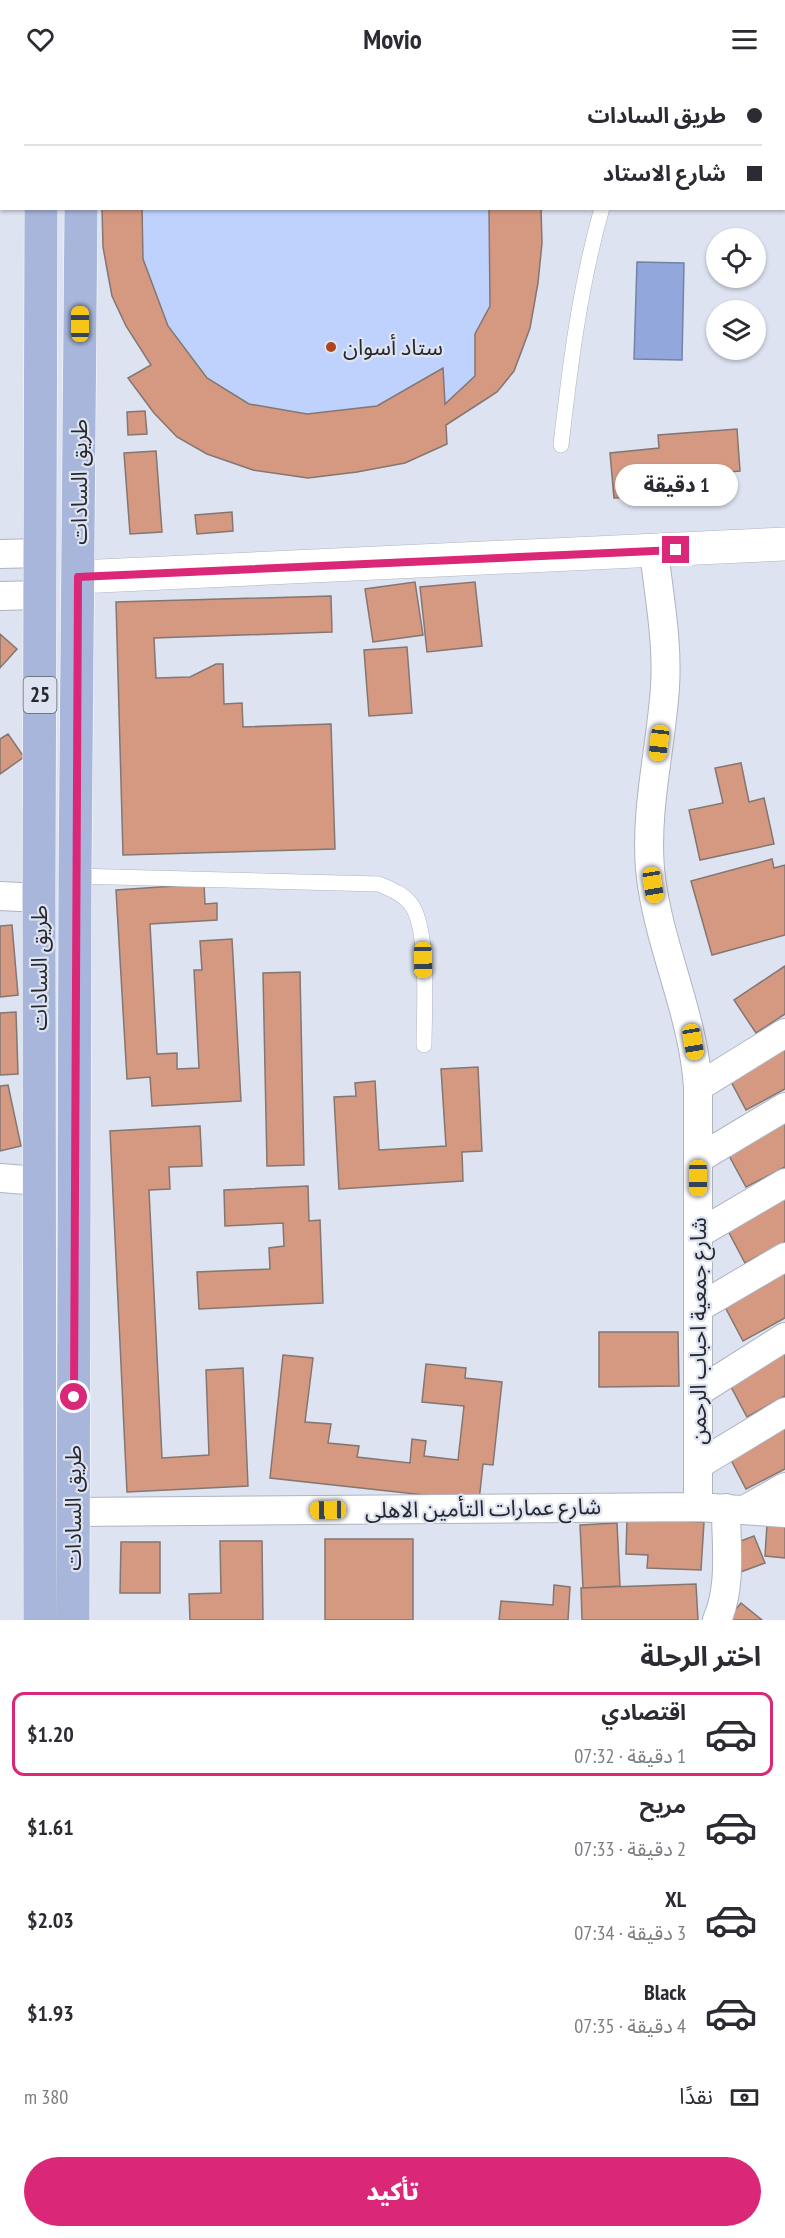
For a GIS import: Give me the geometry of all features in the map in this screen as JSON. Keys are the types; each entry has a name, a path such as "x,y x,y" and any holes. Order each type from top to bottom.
{"main road":[{"name":"طريق السادات","path":"40,1620 41,210"},
{"name":"طريق السادات","path":"73,1620 75,876 81,210"}],"street":[{"path":"78,577 785,544"},
{"name":"شارع جمعية احباب الرحمن","path":"654,551 665,669 664,699 649,815 651,871 655,899 693,1042 698,1087 698,1506"},
{"path":"0,554 40,553"},
{"path":"0,596 40,595"},
{"path":"0,896 39,898"},
{"path":"698,1087 785,1034"},
{"path":"698,1159 785,1107"},
{"path":"0,1178 39,1181"},
{"path":"698,1234 785,1183"},
{"path":"698,1308 785,1257"},
{"path":"698,1392 785,1337"},
{"path":"698,1465 785,1412"},
{"path":"717,1620 724,1605 736,1508 785,1487"},
{"name":"شارع عمارات التأمين الاهلى","path":"73,1512 698,1506 785,1513"}],"lane":[{"path":"561,445 573,346 602,210"},
{"path":"75,876 379,884 396,891 410,903 419,920 422,939 424,1045"}],"shaded area":[{"name":"ستاد أسوان","path":"102,210 541,210 535,306 529,332 511,376 497,392 446,425 447,444 405,463 308,478 253,470 207,454 177,437 154,413 128,378 151,365 115,305 109,286 103,242"},
{"path":"637,262 684,263 682,360 634,359"}],"building":[{"path":"102,210 142,210 143,259 168,326 207,378 249,404 307,414 377,406 443,368 445,404 475,376 475,334 490,306 489,210 541,210 542,243 530,328 514,371 497,392 446,425 447,444 405,463 308,478 253,470 207,454 177,437 154,413 128,378 151,365 126,326 112,296 103,247"},
{"path":"145,411 147,434 128,435 127,412"},
{"path":"737,429 740,471 655,478 657,495 614,498 610,453 659,448 658,435"},
{"path":"156,451 162,532 130,534 124,453"},
{"path":"232,512 233,531 197,534 195,515"},
{"path":"415,582 423,635 373,642 365,589"},
{"path":"475,582 482,646 427,652 420,587"},
{"path":"331,596 332,632 154,638 156,678 190,677 216,664 223,664 224,704 242,703 243,727 331,724 335,849 123,855 116,602"},
{"path":"0,634 17,649 0,668"},
{"path":"407,647 412,713 369,716 364,650"},
{"path":"8,734 24,757 0,774 0,739"},
{"path":"741,763 749,802 764,798 774,844 700,860 689,810 723,803 715,768"},
{"path":"772,859 774,868 785,865 785,935 712,955 691,881"},
{"path":"204,884 205,904 217,903 217,920 150,924 157,1054 177,1053 177,1069 199,1068 194,970 202,970 200,941 232,939 241,1101 152,1106 150,1077 127,1079 116,890"},
{"path":"12,925 18,995 0,997 0,926"},
{"path":"785,966 785,1014 756,1033 734,1000"},
{"path":"300,972 304,1165 267,1166 263,973"},
{"path":"16,1012 18,1074 0,1075 0,1013"},
{"path":"785,1043 785,1089 746,1110 727,1074"},
{"path":"478,1067 482,1151 462,1152 463,1181 339,1189 334,1097 356,1096 355,1083 375,1081 379,1150 446,1146 441,1069"},
{"path":"8,1085 21,1146 0,1151 0,1086"},
{"path":"785,1122 785,1167 746,1187 727,1152"},
{"path":"200,1126 202,1166 169,1167 170,1189 149,1190 162,1458 209,1455 206,1370 243,1368 248,1486 127,1492 110,1131"},
{"path":"308,1186 309,1221 320,1220 323,1303 199,1309 197,1272 270,1269 269,1248 284,1246 283,1223 225,1226 224,1190"},
{"path":"785,1196 785,1242 745,1263 726,1227"},
{"path":"785,1272 785,1318 743,1341 724,1305"},
{"path":"599,1332 678,1332 679,1386 599,1387"},
{"path":"785,1352 785,1396 747,1417 729,1383"},
{"path":"283,1355 313,1358 305,1422 331,1424 328,1443 359,1446 357,1457 410,1463 412,1439 426,1441 424,1456 458,1460 464,1406 422,1402 426,1364 466,1368 465,1378 502,1382 493,1465 483,1464 479,1501 270,1478"},
{"path":"785,1426 785,1469 746,1489 728,1454"},
{"path":"627,1519 704,1522 701,1570 647,1568 648,1555 626,1554"},
{"path":"617,1523 620,1586 583,1588 580,1525"},
{"path":"767,1524 785,1525 785,1558 765,1556"},
{"path":"754,1536 765,1563 735,1574 725,1547"},
{"path":"325,1539 413,1539 413,1620 325,1620"},
{"path":"220,1541 262,1541 263,1620 190,1620 189,1594 221,1593"},
{"path":"121,1542 160,1542 160,1593 120,1593"},
{"path":"696,1584 698,1620 582,1620 581,1588"},
{"path":"554,1585 570,1587 568,1620 499,1620 501,1601 553,1605"},
{"path":"741,1603 762,1620 727,1620"}],"place":[{"name":"ستاد أسوان","path":"331,347"}],"route":[{"path":"74,1397 78,577 676,550"}]}
